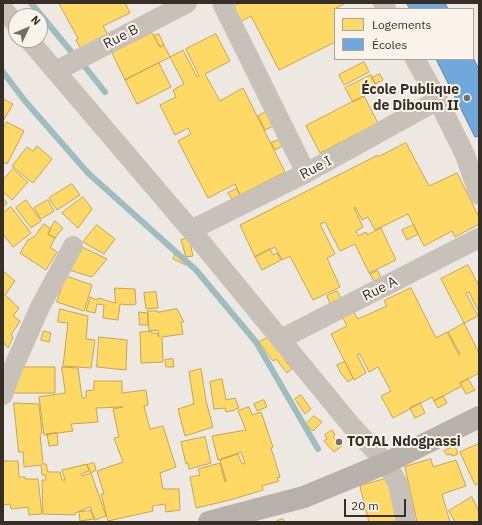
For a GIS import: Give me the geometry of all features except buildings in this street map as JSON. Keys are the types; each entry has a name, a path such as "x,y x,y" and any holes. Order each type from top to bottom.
{"main road":[{"path":"211,522 304,497 386,462 479,417"}],"street":[{"name":"Rue B","path":"56,71 187,3"},
{"path":"222,3 306,174"},
{"path":"37,48 191,230 350,424 386,462 398,484 406,522"},
{"path":"416,60 438,100 465,155 479,195"},
{"name":"Rue I","path":"191,230 306,174 438,100"},
{"name":"Rue A","path":"281,339 479,238"},
{"path":"3,395 10,375 40,307 74,246"}],"waterway":[{"path":"31,3 74,55"},
{"path":"82,63 105,92"},
{"path":"3,72 25,101 88,173 196,270 256,342 318,449"}],"place":[{"name":"École Publique de Diboum II","path":"467,98"},
{"name":"TOTAL Ndogpassi","path":"339,442"}]}
